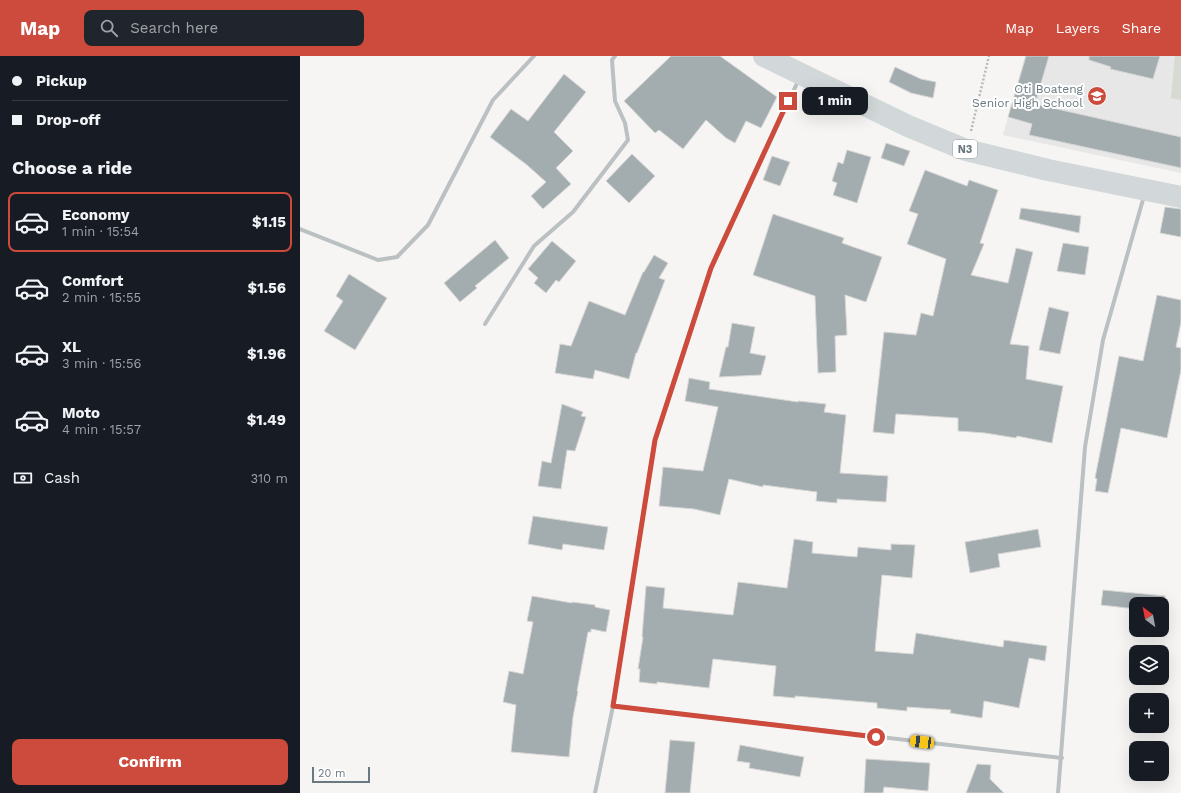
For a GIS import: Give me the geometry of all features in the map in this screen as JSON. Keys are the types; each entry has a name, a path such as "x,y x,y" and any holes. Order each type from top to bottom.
{"main road":[{"name":"N3","path":"764,56 908,126 966,150 1048,170 1181,197"}],"street":[{"path":"300,229 378,260 397,257 428,225 493,100 534,56"},
{"path":"485,324 534,246 573,212 628,140 625,123 615,101 612,60 615,56"},
{"path":"595,793 613,706 655,440 711,268 801,73"},
{"path":"1058,793 1062,758 1085,447 1103,340 1146,190"},
{"path":"613,706 1062,758"}],"path":[{"path":"966,150 989,56"}],"shaded area":[{"name":"Oti Boateng Senior High School","path":"1025,56 1181,56 1181,173 1003,135"},
{"path":"1175,56 1181,56 1181,100 1171,98"}],"building":[{"path":"671,56 720,56 777,97 761,128 746,121 735,143 726,138 706,120 683,149 659,130 655,133 624,101"},
{"path":"1026,56 1049,56 1035,104 1181,137 1181,168 1029,135 1032,124 1008,117"},
{"path":"1089,56 1160,56 1153,79 1110,69 1111,67 1089,60"},
{"path":"895,67 921,79 936,82 933,98 911,93 889,82"},
{"path":"564,74 586,92 554,132 573,151 556,168 571,184 543,209 531,196 546,182 527,165 490,137 511,109 528,121"},
{"path":"886,143 910,151 904,166 881,158"},
{"path":"847,150 871,157 857,203 833,195 837,183 832,181 838,162 843,164"},
{"path":"632,154 655,176 629,203 606,181"},
{"path":"772,156 790,162 780,186 763,180"},
{"path":"925,170 967,186 969,180 998,190 980,243 984,244 971,275 1008,283 1016,248 1033,252 1010,344 1029,346 1026,379 1063,386 1052,443 1017,436 1016,438 985,433 958,431 958,418 896,414 894,434 873,432 884,332 916,335 921,313 933,316 946,259 907,244 918,214 909,211"},
{"path":"1165,207 1181,209 1181,237 1160,233"},
{"path":"1021,208 1081,216 1079,233 1019,219"},
{"path":"773,214 844,238 842,243 882,257 866,302 845,295 847,335 835,336 836,372 818,373 815,296 753,275"},
{"path":"495,240 509,258 475,286 477,288 460,302 444,283"},
{"path":"552,241 576,261 559,282 556,280 546,293 534,283 538,278 528,269"},
{"path":"1063,243 1089,247 1085,275 1057,271"},
{"path":"654,255 668,263 659,278 665,280 636,353 629,379 595,370 593,379 555,373 560,344 571,346 589,301 625,315 643,272"},
{"path":"349,274 387,298 355,350 324,331 343,301 336,296"},
{"path":"1157,295 1181,300 1181,322 1176,347 1181,348 1181,370 1167,438 1121,428 1108,493 1095,491 1097,479 1095,478 1119,356 1143,361"},
{"path":"1049,307 1069,312 1060,354 1039,350"},
{"path":"732,323 755,327 750,353 766,356 761,375 719,377 726,347 728,347"},
{"path":"689,378 710,382 709,389 798,402 826,404 824,412 846,415 840,473 888,476 886,502 837,499 837,503 816,501 817,492 763,485 763,487 729,479 720,515 694,509 659,506 663,467 703,471 718,407 685,401"},
{"path":"562,404 583,412 581,416 586,417 575,451 567,450 561,489 538,486 542,461 551,463"},
{"path":"533,516 608,527 604,550 563,544 562,550 528,544"},
{"path":"1038,529 1041,547 998,554 1000,567 970,573 965,542"},
{"path":"794,539 813,542 812,553 857,557 858,547 891,550 891,544 915,545 912,578 882,575 875,651 913,654 916,633 1003,647 1004,640 1047,646 1045,661 1029,658 1019,708 984,701 982,718 950,713 951,710 907,707 907,711 877,708 877,703 795,696 795,698 773,696 776,666 713,659 709,688 657,682 657,684 639,682 640,669 638,669 643,637 646,586 665,588 663,608 733,615 738,582 787,588"},
{"path":"1103,590 1165,596 1129,597 1129,608 1101,605"},
{"path":"532,596 572,603 595,605 595,607 610,610 606,632 591,629 591,632 588,632 573,717 569,757 511,752 516,705 503,702 509,671 523,674 533,622 527,621"},
{"path":"670,740 695,742 690,793 665,793"},
{"path":"740,745 804,757 800,777 749,768 750,763 737,761"},
{"path":"866,759 930,763 928,791 884,787 883,793 864,793"},
{"path":"977,764 991,765 990,779 1004,793 966,793"}],"place":[{"name":"Oti Boateng Senior High School","path":"1097,96"}],"route":[{"path":"788,101 711,268 655,440 613,706 876,737"}]}
